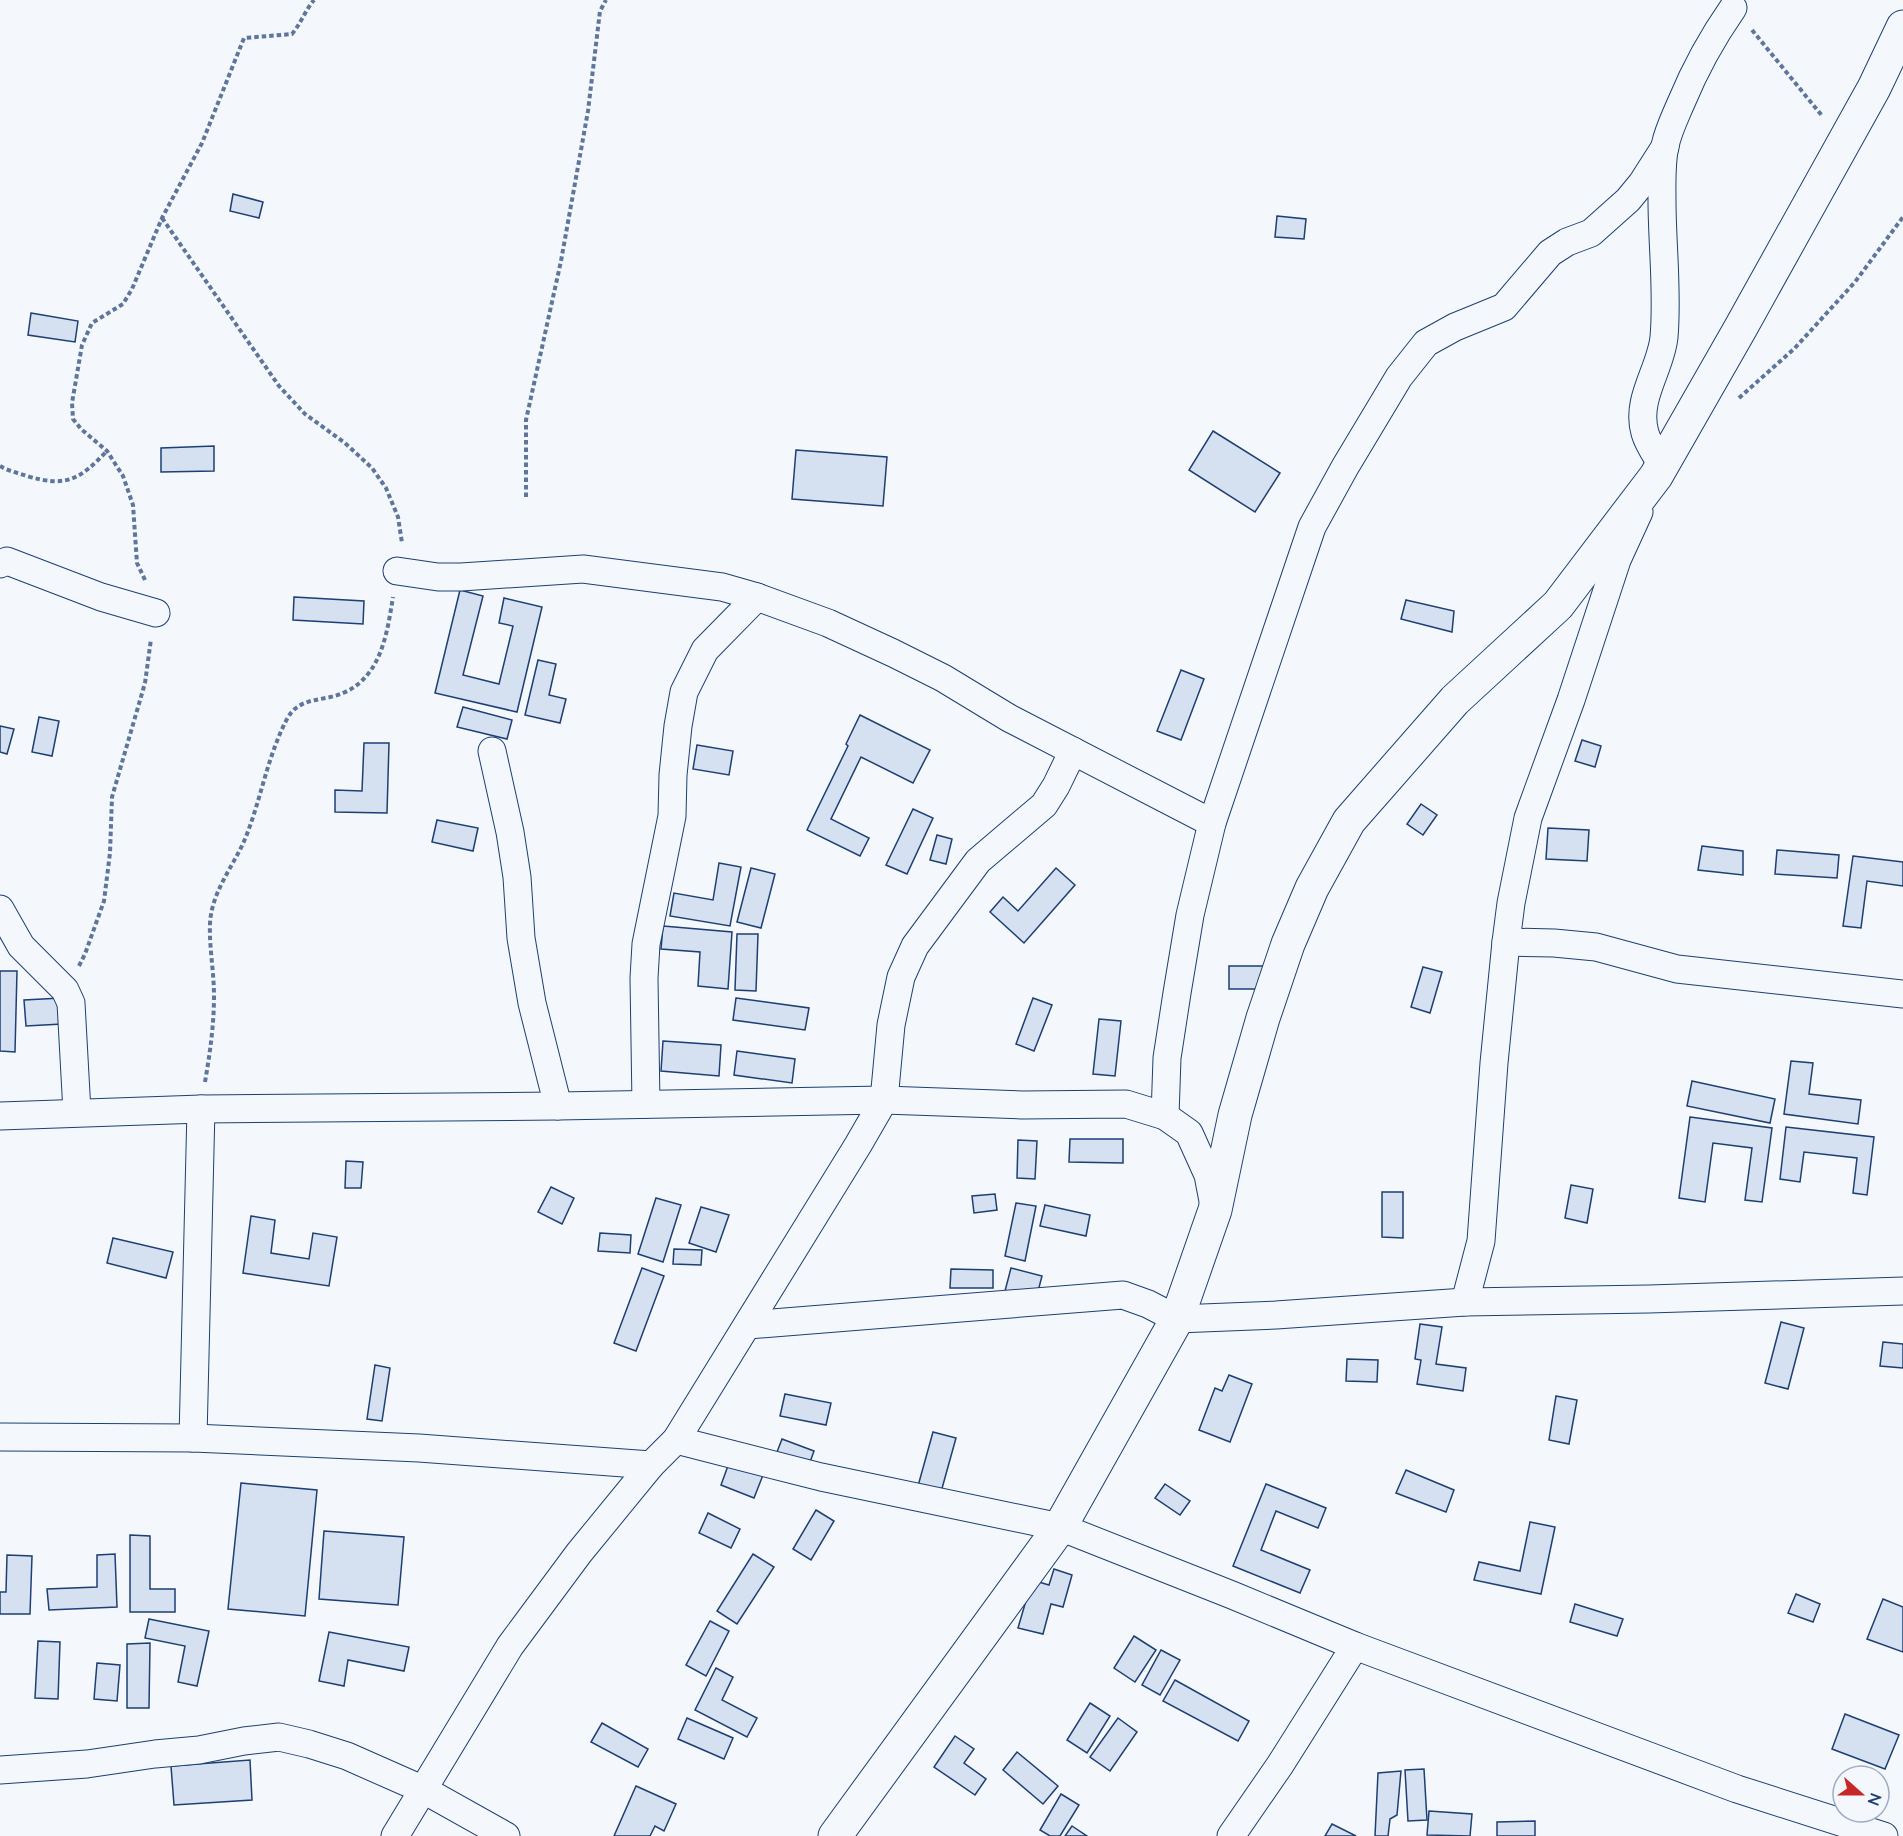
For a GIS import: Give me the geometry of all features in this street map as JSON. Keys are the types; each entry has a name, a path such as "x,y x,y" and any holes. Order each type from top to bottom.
{"street":[{"path":"1659,470 1645,434 1642,414 1664,340 1666,314 1662,182 1665,147 1672,123 1689,83 1712,37 1733,8"},
{"path":"1465,1302 1480,1241 1506,942 1511,903 1528,818 1571,700 1617,560 1659,470 1874,88 1903,27"},
{"path":"1165,1116 1167,1058 1177,993 1190,915 1212,823 1312,527 1399,377 1426,344 1455,327 1504,307 1550,253 1567,242 1592,233 1609,218 1642,183 1665,147"},
{"path":"835,1836 1060,1527 1177,1318 1215,1210 1235,1115 1263,1018 1288,944 1312,888 1349,821 1455,700 1558,605 1659,470"},
{"path":"0,564 7,561 101,597 156,613"},
{"path":"397,571 438,577 461,577 583,569 723,587 756,597 828,623 893,653 943,678 1009,718 1212,823"},
{"path":"646,1104 644,978 646,944 672,816 673,776 684,692 705,650 756,597"},
{"path":"492,751 510,832 517,878 521,938 532,1003 558,1106"},
{"path":"395,1836 510,1646 579,1553 651,1465 676,1440 884,1100 893,1016 901,977 915,946 978,861 1044,805 1074,751"},
{"path":"0,909 21,946 65,990 71,1004 77,1112"},
{"path":"1506,942 1596,947 1677,969 1903,994"},
{"path":"0,1116 201,1109 884,1100 1022,1105 1125,1104 1165,1116 1189,1133 1208,1175 1215,1210"},
{"path":"193,1438 201,1109"},
{"path":"748,1325 1123,1294 1177,1318 1276,1315 1465,1302 1903,1291"},
{"path":"0,1437 193,1438 419,1448 651,1465"},
{"path":"676,1440 821,1477 1060,1527 1232,1594 1355,1646 1737,1789 1884,1836"},
{"path":"1231,1836 1280,1765 1355,1646"},
{"path":"0,1770 87,1764 279,1737 347,1756 424,1790 506,1836"}],"path":[{"path":"65,990 86,954 104,901 110,853 112,797 145,683 156,613 147,584 137,563 133,505 123,476 107,451 73,419 72,403 82,345 92,323 123,304 132,289 162,218 202,143 244,38 292,34 314,0"},
{"path":"526,497 525,420 561,261 588,111 600,12 606,0"},
{"path":"1733,8 1806,94 1843,142"},
{"path":"1732,403 1794,349 1855,282 1903,217"},
{"path":"162,218 279,386 305,414 345,443 365,461 386,488 398,517 403,548 388,628 379,656 364,681 342,694 303,702 289,715 276,741 244,842 215,898 210,922 214,995 213,1031 201,1109"},
{"path":"0,466 32,478 56,482 75,478 92,467 107,451"}],"building":[{"path":"233,194 263,202 259,218 230,211"},
{"path":"1277,216 1306,219 1304,239 1275,237"},
{"path":"31,313 78,321 75,342 28,335"},
{"path":"1213,431 1280,473 1255,512 1189,470"},
{"path":"214,446 214,471 161,472 161,448"},
{"path":"796,450 887,457 883,506 792,499"},
{"path":"460,590 483,596 463,675 499,684 513,626 499,623 504,598 542,607 517,712 435,693"},
{"path":"294,597 364,601 363,624 293,620"},
{"path":"1406,600 1454,611 1452,632 1401,619"},
{"path":"538,660 556,664 549,695 566,699 560,723 525,715"},
{"path":"1181,670 1204,679 1181,740 1157,731"},
{"path":"463,707 512,720 507,739 457,727"},
{"path":"860,715 930,750 913,783 861,757 831,819 869,838 860,856 807,830 848,746 846,744"},
{"path":"39,717 59,721 52,756 32,752"},
{"path":"0,726 14,729 7,754 0,752"},
{"path":"1582,740 1601,746 1595,767 1575,761"},
{"path":"364,743 389,743 387,813 335,812 335,790 362,791"},
{"path":"697,745 733,751 729,775 693,769"},
{"path":"1421,804 1437,815 1423,835 1407,824"},
{"path":"913,809 933,818 907,874 886,865"},
{"path":"437,820 478,828 473,851 432,842"},
{"path":"1548,828 1589,830 1587,861 1546,859"},
{"path":"937,835 952,839 946,864 930,860"},
{"path":"1702,846 1743,851 1743,875 1698,870"},
{"path":"1777,850 1839,855 1837,878 1775,874"},
{"path":"1853,856 1903,862 1903,886 1867,881 1861,928 1843,926"},
{"path":"719,863 741,867 730,926 670,916 674,893 713,900"},
{"path":"751,868 775,874 761,928 737,922"},
{"path":"1056,868 1075,885 1024,943 990,912 1003,897 1018,911"},
{"path":"663,926 732,932 728,989 698,986 700,952 661,949"},
{"path":"737,934 758,934 756,991 735,990"},
{"path":"1229,966 1265,966 1264,989 1229,989"},
{"path":"1423,967 1442,972 1430,1013 1411,1007"},
{"path":"0,971 17,971 15,1052 0,1051"},
{"path":"61,998 62,1024 26,1026 24,1000"},
{"path":"736,998 809,1008 805,1030 733,1020"},
{"path":"1033,998 1052,1005 1034,1051 1016,1044"},
{"path":"1099,1019 1121,1021 1115,1076 1093,1074"},
{"path":"663,1041 721,1045 719,1076 661,1071"},
{"path":"737,1051 795,1059 792,1083 734,1075"},
{"path":"1791,1061 1813,1063 1809,1094 1861,1100 1858,1124 1784,1114"},
{"path":"1692,1081 1775,1099 1770,1123 1687,1106"},
{"path":"1690,1117 1772,1128 1762,1202 1745,1200 1752,1148 1713,1143 1705,1202 1679,1198"},
{"path":"1786,1127 1874,1137 1867,1195 1853,1193 1857,1158 1804,1152 1800,1182 1780,1179"},
{"path":"1070,1139 1123,1139 1123,1163 1069,1162"},
{"path":"1018,1140 1037,1141 1035,1179 1017,1178"},
{"path":"346,1161 363,1162 361,1188 345,1188"},
{"path":"1571,1185 1593,1189 1587,1223 1565,1218"},
{"path":"551,1187 574,1198 562,1224 538,1212"},
{"path":"1382,1192 1403,1192 1403,1238 1382,1237"},
{"path":"995,1194 997,1210 974,1213 972,1196"},
{"path":"656,1198 681,1205 663,1262 638,1254"},
{"path":"1016,1203 1036,1206 1025,1261 1005,1256"},
{"path":"1045,1205 1090,1215 1086,1236 1040,1226"},
{"path":"701,1207 729,1215 716,1252 689,1243"},
{"path":"251,1216 275,1220 271,1253 309,1259 313,1233 337,1237 329,1286 243,1273"},
{"path":"600,1233 631,1235 630,1253 598,1251"},
{"path":"113,1238 173,1252 166,1278 107,1263"},
{"path":"674,1249 702,1250 701,1265 673,1264"},
{"path":"642,1268 664,1276 636,1351 614,1343"},
{"path":"1011,1268 1042,1276 1036,1299 1005,1291"},
{"path":"951,1269 993,1270 993,1288 950,1288"},
{"path":"1781,1322 1804,1328 1788,1389 1765,1383"},
{"path":"1420,1324 1442,1327 1436,1364 1466,1368 1463,1391 1417,1384 1421,1360 1415,1359"},
{"path":"1883,1342 1903,1344 1903,1368 1880,1366"},
{"path":"1347,1359 1378,1360 1377,1382 1346,1381"},
{"path":"375,1365 390,1368 382,1421 367,1419"},
{"path":"1229,1375 1252,1384 1230,1442 1199,1430 1215,1388 1222,1391"},
{"path":"785,1394 831,1403 826,1425 780,1416"},
{"path":"1556,1396 1577,1400 1569,1444 1549,1440"},
{"path":"933,1432 956,1438 941,1492 918,1486"},
{"path":"782,1439 814,1451 809,1465 777,1452"},
{"path":"729,1463 763,1475 754,1498 721,1485"},
{"path":"1406,1470 1454,1490 1446,1512 1396,1493"},
{"path":"241,1483 317,1490 305,1616 228,1609"},
{"path":"1165,1484 1190,1501 1180,1515 1155,1498"},
{"path":"1266,1484 1326,1508 1318,1528 1276,1511 1261,1550 1310,1570 1300,1593 1233,1566"},
{"path":"816,1510 834,1521 811,1560 793,1549"},
{"path":"708,1513 740,1529 731,1548 699,1533"},
{"path":"1530,1522 1555,1527 1541,1594 1474,1580 1479,1562 1520,1571"},
{"path":"324,1531 404,1537 398,1605 319,1599"},
{"path":"130,1535 150,1536 150,1589 175,1589 175,1612 130,1612"},
{"path":"115,1554 117,1607 49,1610 47,1589 97,1587 97,1555"},
{"path":"753,1554 774,1567 737,1624 717,1611"},
{"path":"7,1555 32,1556 30,1614 0,1614 0,1592 6,1592"},
{"path":"1054,1569 1072,1575 1063,1607 1051,1604 1043,1634 1018,1628 1032,1580 1049,1585"},
{"path":"1796,1594 1820,1604 1813,1622 1788,1613"},
{"path":"1883,1599 1903,1607 1903,1652 1867,1639"},
{"path":"1575,1604 1623,1619 1617,1636 1570,1622"},
{"path":"149,1619 209,1631 197,1686 178,1682 185,1646 145,1638"},
{"path":"710,1621 729,1631 706,1676 686,1665"},
{"path":"329,1632 409,1647 404,1671 348,1660 344,1686 319,1681"},
{"path":"1134,1636 1156,1650 1135,1682 1114,1668"},
{"path":"38,1641 60,1642 58,1699 35,1698"},
{"path":"150,1643 149,1708 127,1708 127,1644"},
{"path":"1161,1650 1180,1660 1160,1695 1142,1685"},
{"path":"97,1663 120,1665 117,1701 94,1699"},
{"path":"716,1668 733,1677 722,1700 757,1718 747,1737 695,1710"},
{"path":"1175,1680 1249,1721 1238,1741 1163,1701"},
{"path":"1090,1703 1110,1716 1087,1753 1067,1740"},
{"path":"1845,1714 1899,1735 1887,1764 1872,1764 1832,1749"},
{"path":"687,1718 733,1738 724,1759 678,1739"},
{"path":"1118,1718 1137,1732 1110,1771 1090,1757"},
{"path":"602,1723 648,1749 638,1767 591,1742"},
{"path":"955,1736 974,1749 964,1763 986,1779 975,1795 934,1767"},
{"path":"1017,1752 1058,1786 1043,1804 1003,1770"},
{"path":"250,1760 252,1800 174,1805 171,1766"},
{"path":"1424,1769 1427,1820 1408,1821 1405,1770"},
{"path":"1401,1771 1397,1815 1390,1819 1388,1836 1375,1836 1378,1773"},
{"path":"636,1786 676,1804 664,1831 655,1826 650,1836 614,1836"},
{"path":"1061,1794 1079,1805 1060,1836 1050,1836 1040,1830"},
{"path":"1429,1811 1472,1814 1470,1836 1427,1835"},
{"path":"1535,1821 1535,1836 1497,1836 1497,1822"},
{"path":"1332,1824 1356,1836 1325,1836"},
{"path":"1072,1826 1087,1836 1065,1836"}]}
